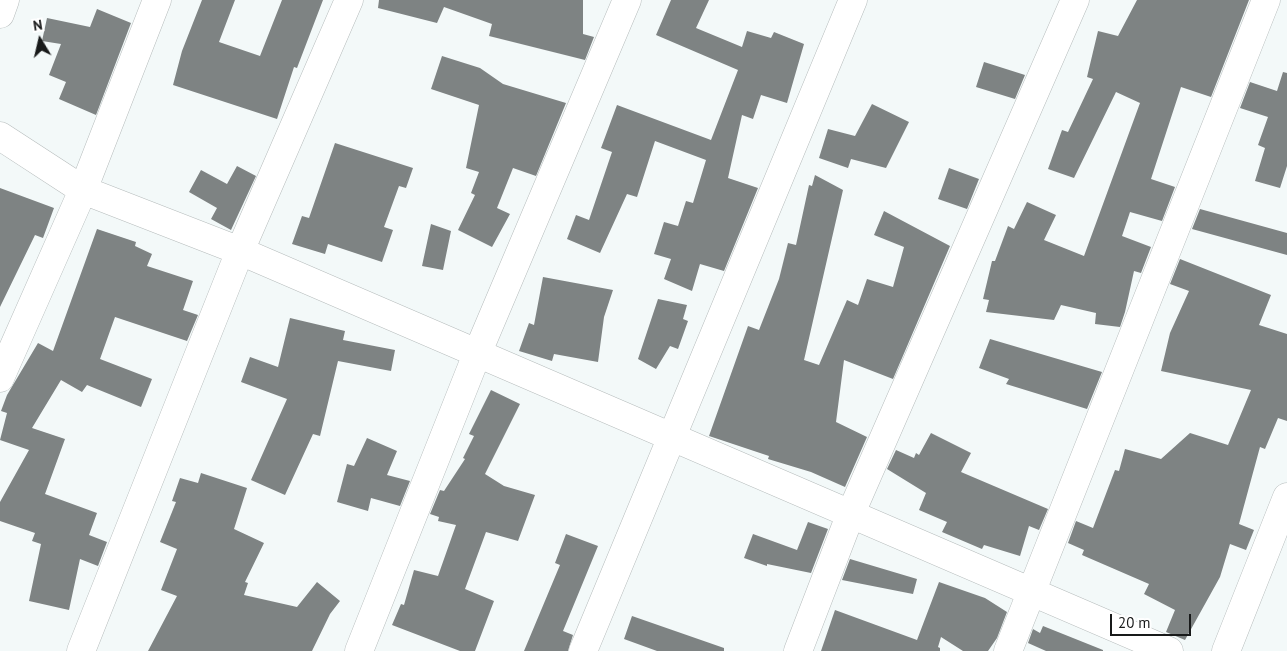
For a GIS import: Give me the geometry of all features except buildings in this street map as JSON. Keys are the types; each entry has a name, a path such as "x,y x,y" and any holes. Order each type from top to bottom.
{"street":[{"path":"0,14 5,0"},
{"path":"0,378 83,190 157,0"},
{"path":"81,651 240,251 349,0"},
{"path":"359,651 477,354 627,0"},
{"path":"583,651 853,0"},
{"path":"798,651 851,513 1075,0"},
{"path":"1008,651 1266,0"},
{"path":"0,136 83,190 240,251 1169,651"},
{"path":"1226,651 1287,497"}]}
